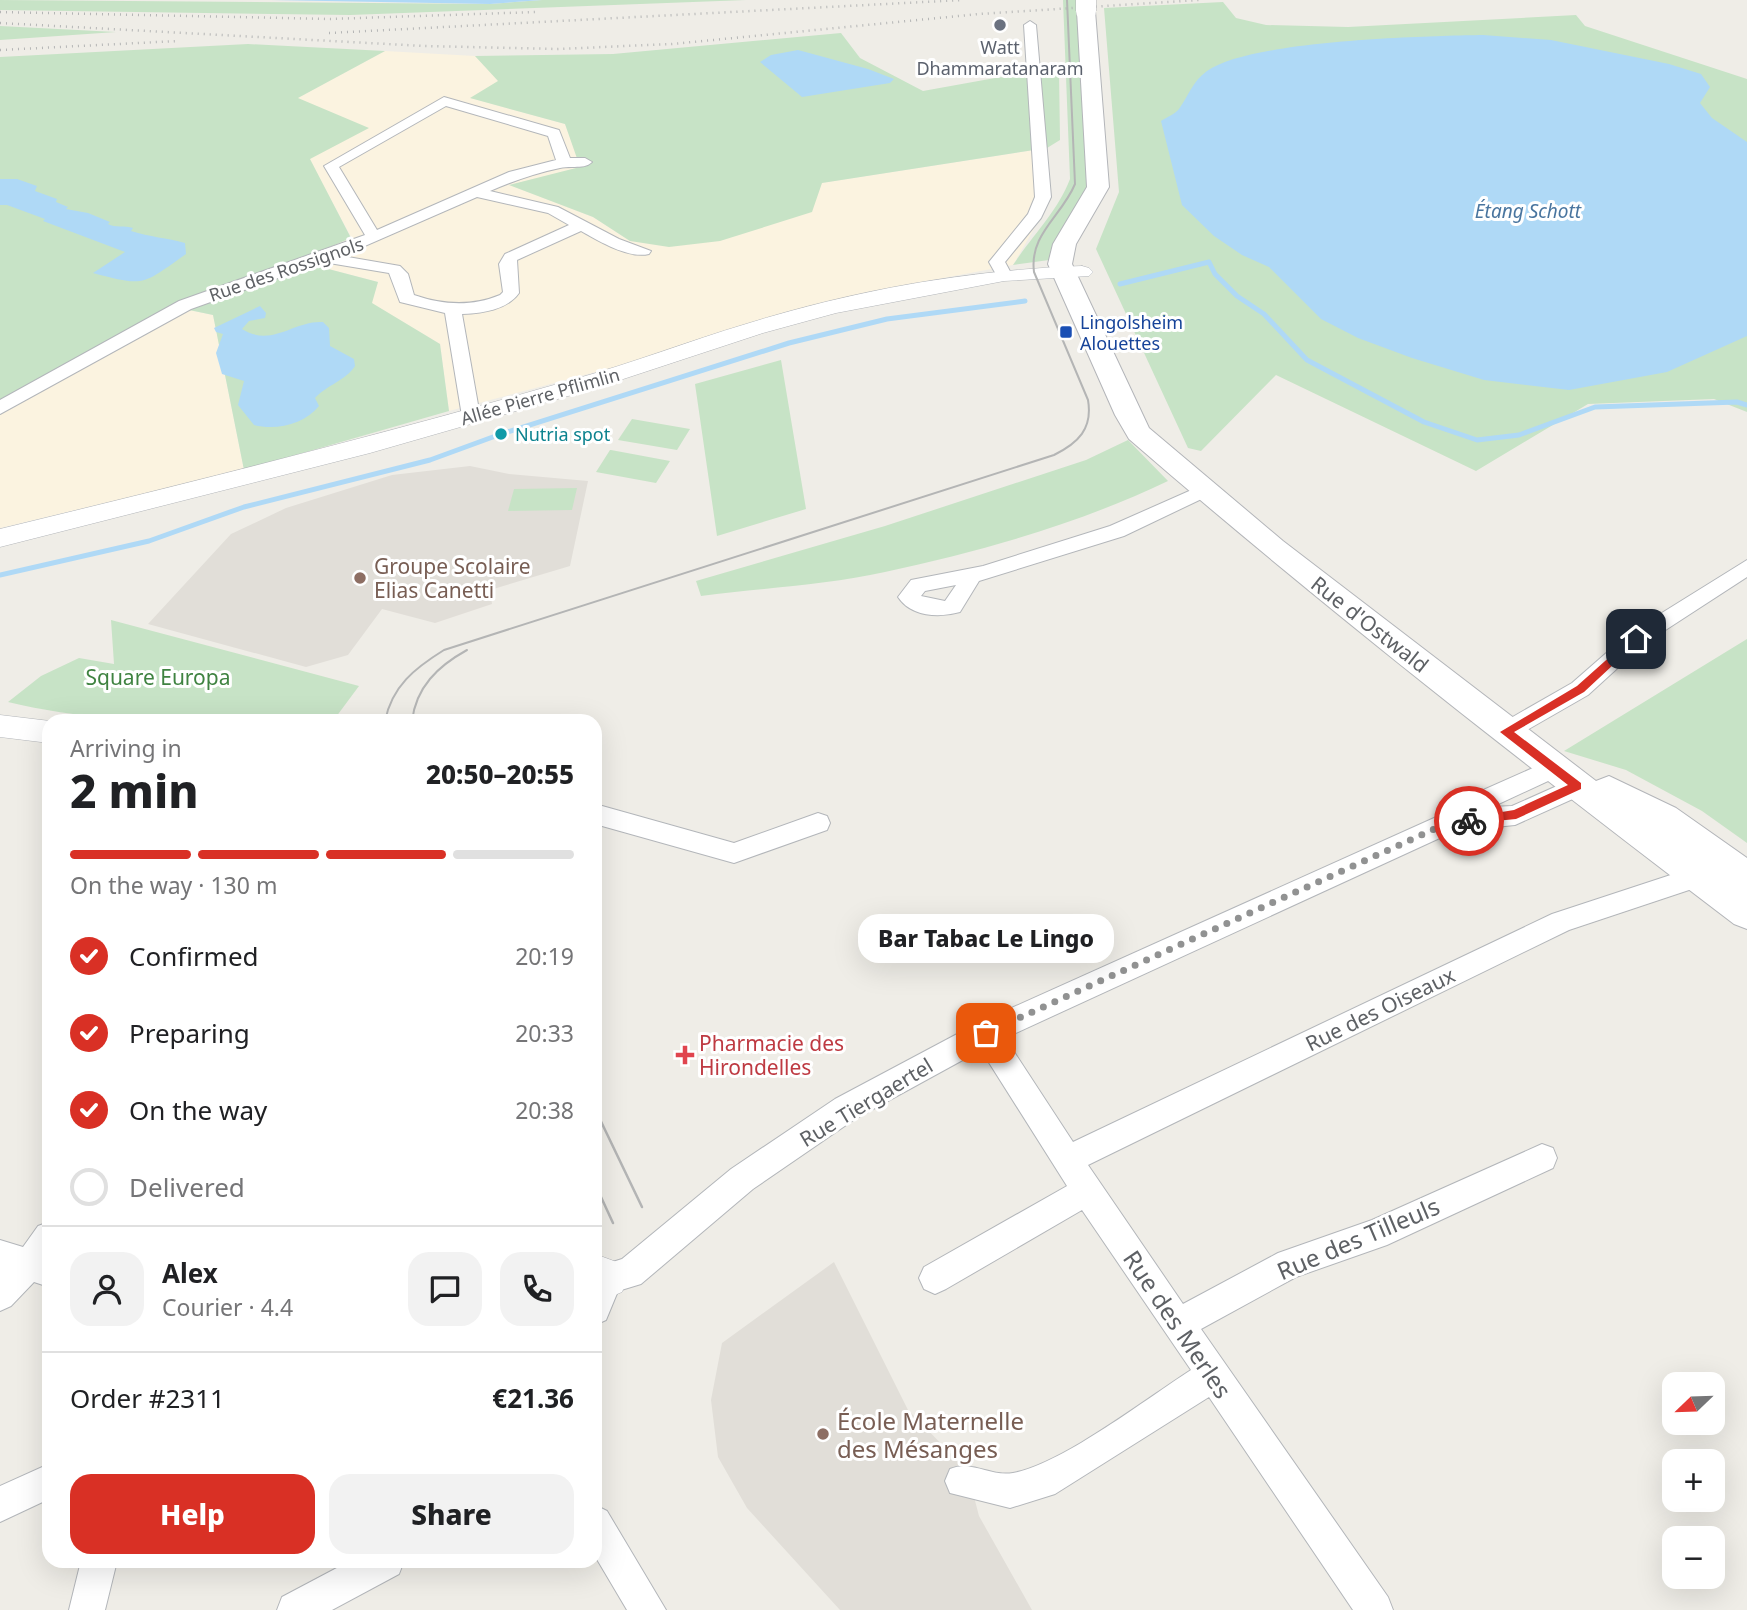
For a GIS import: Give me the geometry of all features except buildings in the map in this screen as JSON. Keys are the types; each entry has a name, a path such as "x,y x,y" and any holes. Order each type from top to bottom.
{"main road":[{"name":"Rue d'Ostwald","path":"1086,6 1098,173 1094,197 1076,228 1072,272 1163,438 1197,483 1273,548 1505,732 1701,876 1747,914"},
{"name":"Rue d'Ostwald","path":"1565,777 1652,810 1693,835 1747,879"}],"street":[{"path":"1004,275 997,262 1035,215 1043,197 1030,25"},
{"path":"374,238 331,166 444,101 554,133 564,162"},
{"name":"Rue des Rossignols","path":"0,408 172,310 374,238 514,175 564,162 585,162"},
{"path":"474,192 538,205 584,224 613,243 643,251"},
{"path":"322,258 394,269 400,274 406,298 439,309 453,309 506,299 511,293 507,264 511,257 584,224"},
{"name":"Allée Pierre Pflimlin","path":"0,538 361,448 589,383 755,328 832,307 890,293 1004,275 1072,272"},
{"path":"453,309 471,416"},
{"path":"971,576 1117,531 1197,483"},
{"path":"1505,732 1580,689 1636,639 1747,567"},
{"path":"0,726 42,731"},
{"name":"Rue Tiergaertel","path":"602,1286 630,1273 742,1179 845,1109 986,1033 1452,821 1516,815 1565,777"},
{"path":"602,816 734,853 818,823"},
{"name":"Rue des Oiseaux","path":"1067,1160 1561,922 1701,876"},
{"name":"Rue des Merles","path":"986,1033 1087,1191 1376,1610"},
{"name":"Rue des Tilleuls","path":"1178,1324 1289,1264 1376,1234 1542,1158"},
{"path":"935,1278 1087,1191"},
{"path":"0,1294 42,1245"},
{"path":"973,1476 1010,1491 1055,1477 1213,1375"},
{"path":"0,1504 42,1484"},
{"path":"602,1534 648,1610"},
{"path":"88,1610 97,1568"},
{"path":"295,1610 373,1568"}],"shaded area":[{"path":"385,51 475,56 499,81 471,98 565,124 581,167 510,185 593,217 630,241 821,183 1047,148 1049,203 1013,265 868,292 637,361 449,411 440,344 371,303 378,282 317,266 303,258 351,237 309,159 297,98"},
{"path":"170,306 213,315 244,470 0,528 0,405"},
{"name":"Groupe Scolaire Elias Canetti","path":"470,466 509,474 588,481 570,566 490,590 492,604 435,623 382,609 348,655 306,667 148,624 231,534 286,508 392,475"},
{"name":"École Maternelle des Mésanges","path":"834,1262 908,1410 967,1470 979,1516 1032,1610 840,1610 747,1508 718,1457 711,1400 722,1343"}],"green space":[{"path":"0,0 490,4 542,0 746,0 350,15 0,10"},
{"path":"1063,0 1080,0 1091,183 1049,260 1013,265 1052,213 1070,179"},
{"name":"Étang Schott","path":"1223,2 1236,18 1266,25 1348,27 1576,15 1585,26 1747,79 1747,412 1714,399 1588,404 1476,471 1276,375 1201,451 1188,448 1096,249 1119,192 1104,8"},
{"path":"0,26 116,32 0,40"},
{"path":"841,33 860,58 923,91 995,78 1059,71 1060,140 1047,148 822,183 812,212 720,241 669,247 630,241 593,217 509,185 580,167 565,124 470,98 498,81 475,56 613,54"},
{"path":"248,44 385,51 298,98 369,128 310,159 351,238 304,258 317,266 378,282 372,303 440,344 449,411 244,470 213,315 170,306 0,405 0,57"},
{"path":"781,360 806,509 717,536 695,384"},
{"path":"632,419 690,429 677,450 618,440"},
{"path":"1128,440 1168,481 1064,523 957,555 840,580 701,596 696,581 885,526 1086,460"},
{"path":"610,450 670,461 656,483 596,472"},
{"path":"577,488 572,510 508,511 514,489"},
{"name":"Square Europa","path":"111,620 359,686 338,714 75,714 8,702 41,676 79,658 114,664"},
{"path":"1747,639 1747,843 1702,811 1626,770 1564,751"}],"water":[{"path":"271,0 542,0 490,4"},
{"name":"Étang Schott","path":"1483,35 1551,40 1669,64 1701,74 1710,87 1700,103 1712,118 1747,142 1747,336 1667,372 1569,390 1484,380 1358,338 1321,319 1269,267 1242,255 1214,236 1182,205 1161,121 1179,109 1194,84 1207,71 1229,61 1261,52 1299,46"},
{"path":"798,50 894,79 890,83 802,97 760,62 771,55"},
{"path":"0,179 17,179 37,186 35,191 57,199 56,202 68,207 66,209 88,213 110,222 108,224 130,227 133,228 131,231 185,243 186,254 143,280 124,280 93,273 125,252 43,221 45,219 0,205"},
{"path":"260,306 266,313 265,318 249,321 242,329 263,336 323,322 329,328 330,346 354,359 355,366 351,371 315,398 319,406 298,422 271,427 254,425 238,405 244,381 222,374 216,353 223,334 216,332 214,328"}],"waterway":[{"path":"1120,284 1209,262 1215,274 1237,296 1264,314 1307,360 1424,422 1477,440 1519,435 1595,407 1737,402 1747,405"},
{"path":"0,575 149,541 244,507 430,460 501,434 789,343 887,319 1025,301"}],"tram line":[{"path":"387,714 393,698 406,679 444,650 1054,455 1077,440 1086,427 1088,400 1034,272 1036,247 1041,236 1075,184 1067,0"},
{"path":"413,714 418,698 430,679 447,663 467,650"},
{"path":"602,1124 642,1207"},
{"path":"602,1199 613,1223"}],"railway":[{"path":"329,33 962,0"},
{"path":"0,23 424,46 557,49 672,44 979,14 1199,0"},
{"path":"0,12 330,19 536,12"},
{"path":"0,50 178,41"}],"way so far":[{"path":"986,1033 1452,821 1469,821"}],"place":[{"name":"Watt Dhammaratanaram","path":"1000,25"},
{"name":"Lingolsheim Alouettes","path":"1066,332"},
{"name":"Nutria spot","path":"501,434"},
{"name":"Groupe Scolaire Elias Canetti","path":"360,578"},
{"name":"Bar Tabac Le Lingo","path":"986,1033"},
{"name":"Pharmacie des Hirondelles","path":"685,1055"},
{"name":"École Maternelle des Mésanges","path":"823,1434"}],"route":[{"path":"1469,821 1516,815 1577,786 1505,732 1580,689 1636,639"}]}
